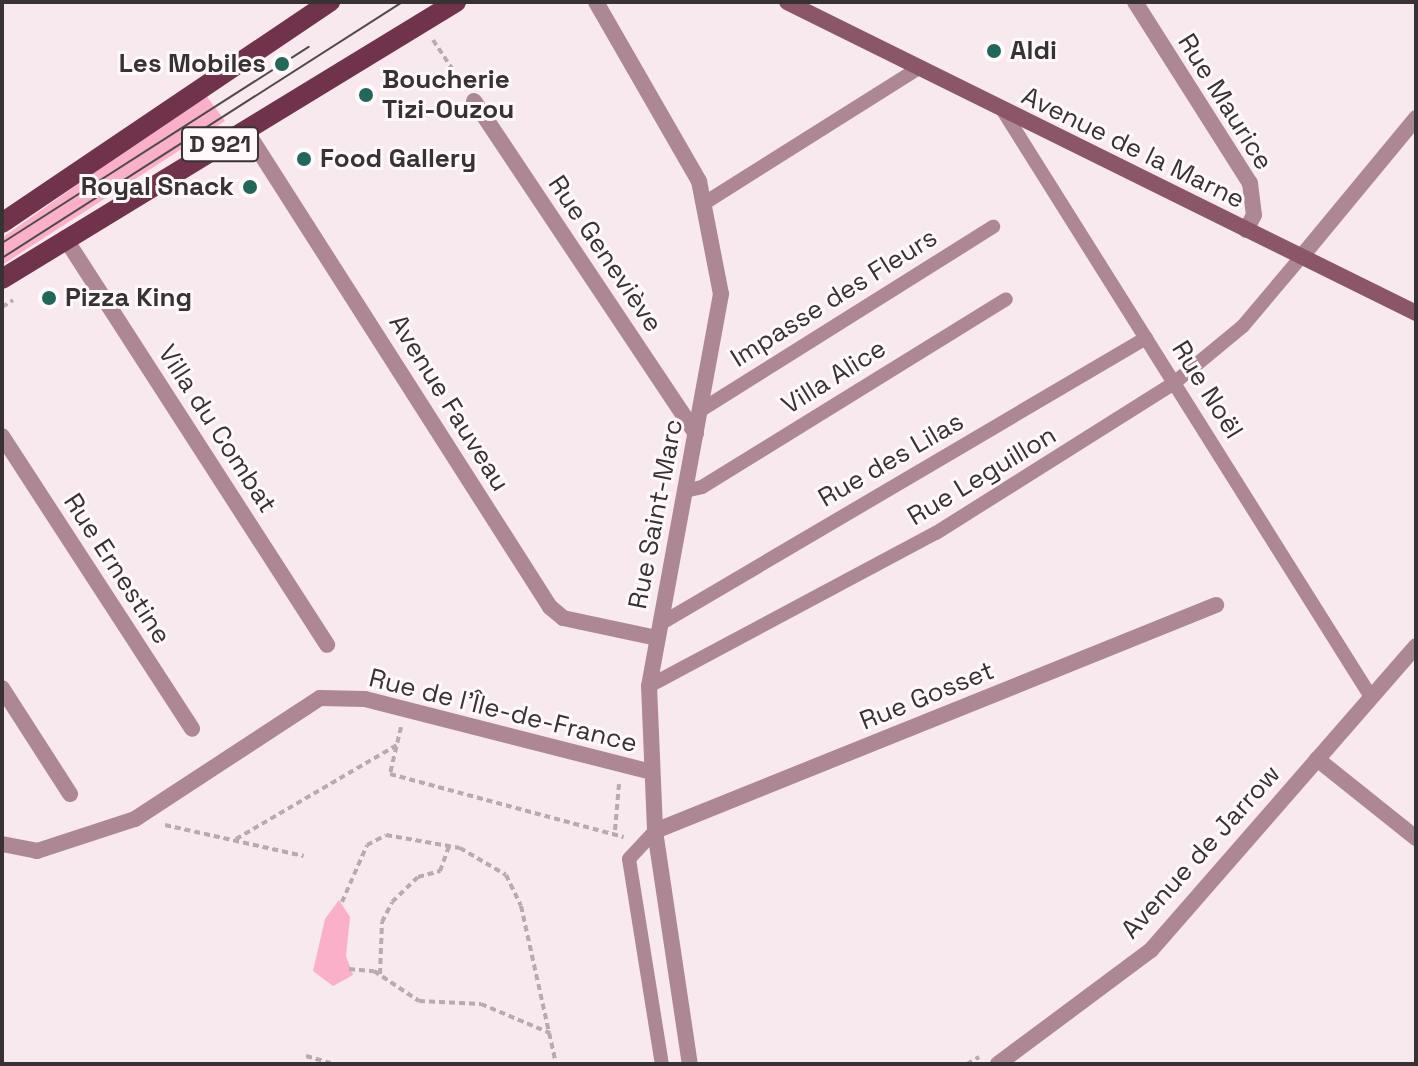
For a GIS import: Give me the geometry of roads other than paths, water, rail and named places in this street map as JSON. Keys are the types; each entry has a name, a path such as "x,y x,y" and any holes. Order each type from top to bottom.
{"main road":[{"name":"D 921","path":"2,223 330,2"},
{"name":"D 921","path":"2,279 435,10"}],"street":[{"name":"Rue Saint-Marc","path":"596,2 699,181 721,294 649,686 655,831 690,1064"},
{"name":"Avenue de la Marne","path":"787,2 917,69 1416,313"},
{"name":"Rue Maurice","path":"1135,2 1250,183 1254,215 1246,230"},
{"name":"Rue Geneviève","path":"474,101 696,434"},
{"path":"1302,256 1416,118"},
{"name":"Avenue Fauveau","path":"245,129 550,607 563,618 659,631"},
{"name":"Villa du Combat","path":"65,238 327,645"},
{"name":"Rue Ernestine","path":"2,436 192,729"},
{"name":"Rue Gosset","path":"655,831 1216,605"},
{"name":"Avenue de Jarrow","path":"1007,1062 1151,950 1416,646"},
{"path":"2,688 70,794"},
{"name":"Rue de l'Île-de-France","path":"2,844 37,851 135,819 320,698 405,709 651,772"},
{"path":"1317,759 1416,838"}],"lane":[{"path":"703,204 917,69"},
{"name":"Rue Noël","path":"1002,109 1371,697"},
{"name":"Impasse des Fleurs","path":"701,410 993,227"},
{"name":"Rue Leguillon","path":"649,686 897,555 1174,383 1243,326 1302,256"},
{"name":"Villa Alice","path":"685,491 702,487 1006,299"},
{"name":"Rue des Lilas","path":"659,631 1146,338"},
{"path":"655,831 635,848 629,859 662,1064"}],"tram line":[{"path":"2,258 402,2"},
{"path":"2,243 309,47"}],"place":[{"name":"Aldi","path":"994,51"},
{"name":"Les Mobiles","path":"282,64"},
{"name":"Boucherie Tizi-Ouzou","path":"366,95"},
{"name":"Food Gallery","path":"304,159"},
{"name":"Royal Snack","path":"250,187"},
{"name":"Pizza King","path":"49,298"}]}
